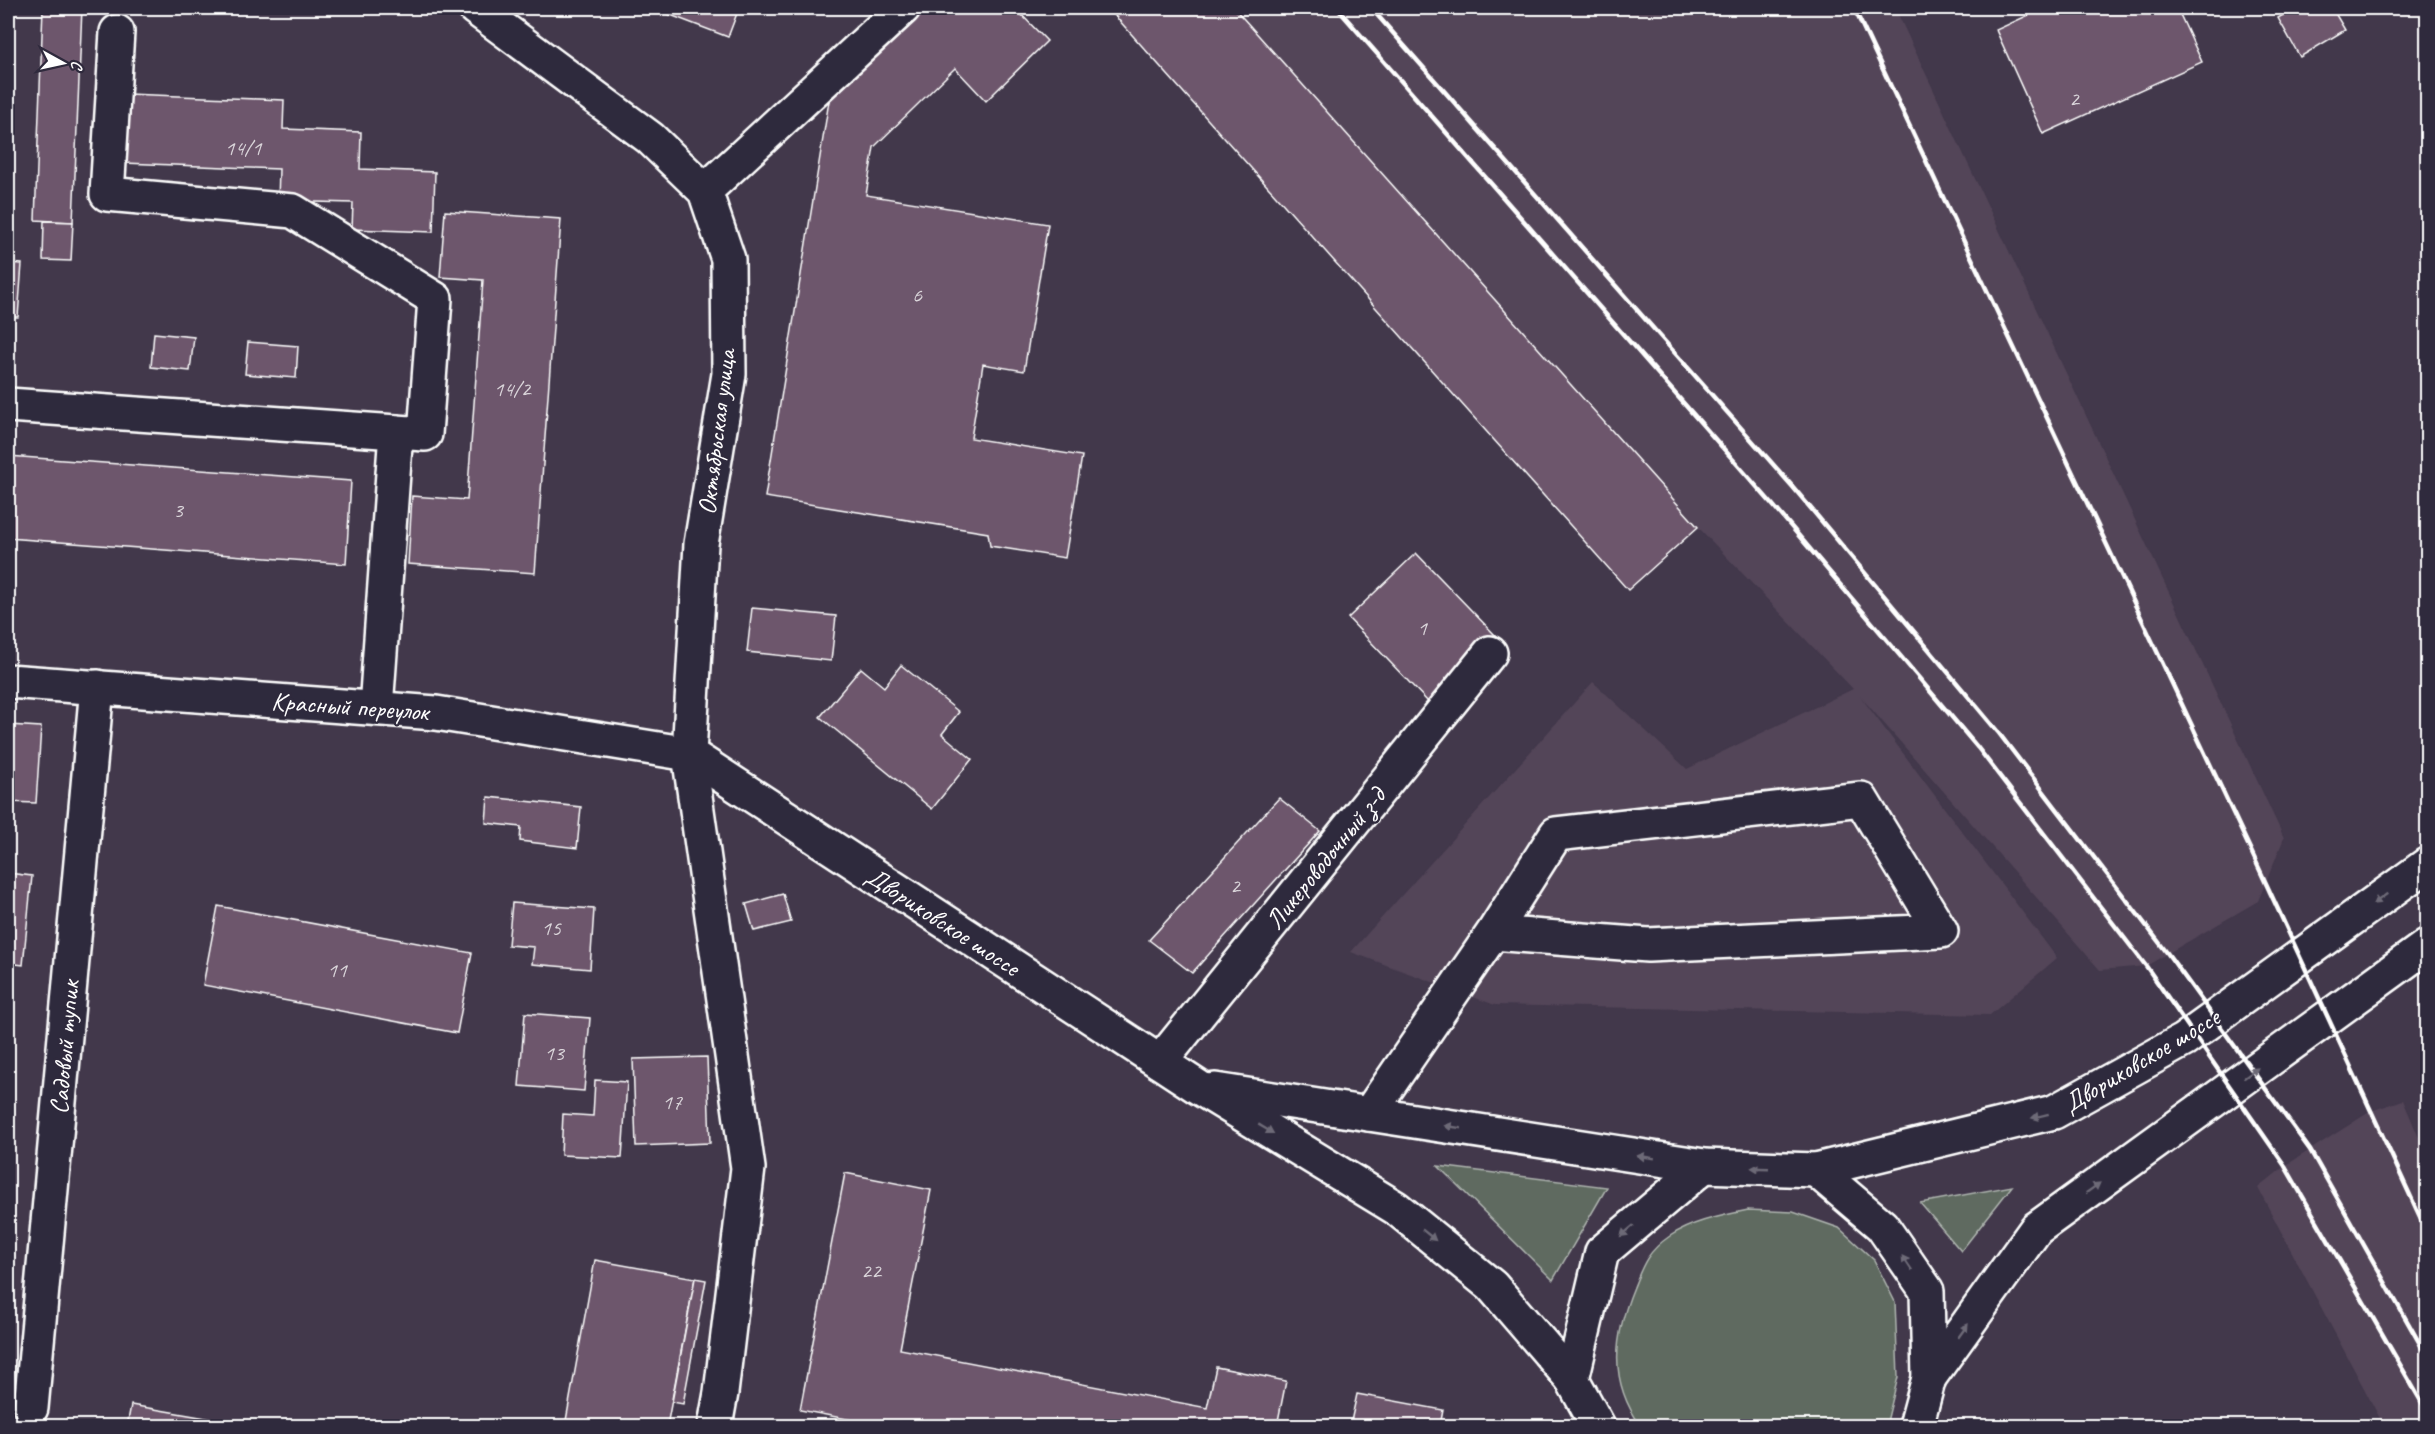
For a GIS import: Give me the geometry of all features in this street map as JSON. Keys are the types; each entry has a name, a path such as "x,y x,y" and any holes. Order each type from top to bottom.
{"main road":[{"name":"Октябрьская улица","path":"475,8 650,138 705,191 728,259 729,374 701,544 689,754 748,1168 715,1426"},
{"path":"705,191 903,8"},
{"path":"8,405 425,434 435,298 293,211 107,194 117,32"},
{"path":"376,708 396,432"},
{"name":"Ликероводочный з-д","path":"1160,1062 1490,653"},
{"name":"Красный переулок","path":"8,681 436,712 689,754"},
{"name":"Садовый тупик","path":"31,1408 97,687"},
{"name":"Двориковское шоссе","path":"689,754 1198,1088 1396,1208 1492,1286 1572,1380 1599,1426"},
{"path":"1369,1114 1493,933 1556,834 1861,800 1941,931 1648,945 1493,933"},
{"name":"Двориковское шоссе","path":"1198,1088 1704,1166 1816,1170 2054,1112 2184,1040 2427,864"},
{"path":"1929,1378 2036,1229 2427,945"},
{"path":"1572,1380 1602,1252 1704,1166"},
{"path":"1816,1170 1882,1226 1927,1291 1929,1378 1916,1426"}],"shaded area":[{"path":"1231,8 1895,8 2284,838 2258,901 2146,966 2100,970 1860,696 2057,958 1990,1015 1495,1005 1351,952 1593,682 1687,769 1853,689 1698,527"},
{"path":"2403,1100 2427,1157 2427,1426 2384,1426 2258,1188 2285,1166 2371,1111"},
{"path":"1438,1166 1607,1187 1553,1280"},
{"path":"2012,1186 1961,1251 1920,1203"},
{"path":"1748,1210 1793,1212 1839,1228 1874,1260 1895,1302 1898,1377 1886,1426 1641,1426 1630,1409 1619,1375 1619,1341 1627,1305 1637,1279 1651,1253 1670,1236 1688,1226"}],"building":[{"path":"43,8 82,8 73,222 35,220"},
{"path":"652,8 739,8 728,37"},
{"path":"926,8 1015,8 1047,41 986,101 955,68 874,147 866,195 1048,224 1024,371 983,364 971,438 1082,456 1065,558 990,546 988,533 765,497 829,101"},
{"path":"1108,8 1234,8 1698,527 1628,590"},
{"path":"2044,8 2177,8 2202,62 2043,134 1996,30"},
{"path":"2295,8 2332,8 2345,30 2300,57 2278,18"},
{"path":"127,94 284,100 283,129 361,132 360,169 435,172 433,232 352,229 353,203 278,201 279,169 124,163"},
{"path":"445,211 561,219 535,573 408,564 412,496 467,500 483,280 440,277"},
{"path":"44,221 73,222 71,261 43,260"},
{"path":"8,263 22,264 18,317 8,317"},
{"path":"154,333 194,337 190,371 151,367"},
{"path":"248,342 298,346 296,378 245,374"},
{"path":"8,456 351,481 346,564 8,538"},
{"path":"1416,553 1496,636 1428,702 1348,618"},
{"path":"752,608 836,616 831,661 747,652"},
{"path":"901,665 959,712 942,734 972,759 932,809 820,717 861,668 884,687"},
{"path":"8,725 41,727 36,803 8,802"},
{"path":"488,797 581,807 577,848 520,841 521,827 486,823"},
{"path":"1279,798 1320,831 1192,973 1149,940"},
{"path":"8,873 32,876 23,965 8,963"},
{"path":"783,894 791,922 754,931 746,904"},
{"path":"512,903 594,909 590,969 532,964 534,947 508,945"},
{"path":"218,906 472,953 457,1033 203,985"},
{"path":"525,1013 590,1018 584,1091 519,1086"},
{"path":"707,1057 710,1143 636,1146 633,1059"},
{"path":"595,1080 627,1082 622,1158 561,1155 563,1114 593,1116"},
{"path":"845,1173 931,1190 900,1349 1207,1408 1216,1367 1286,1381 1277,1426 883,1426 800,1410"},
{"path":"595,1260 695,1278 667,1426 565,1426"},
{"path":"695,1278 706,1280 683,1404 672,1402"},
{"path":"1357,1394 1443,1410 1440,1426 1350,1426"},
{"path":"131,1405 252,1426 127,1426"}],"railway":[{"path":"1337,8 1772,504 1978,748 2146,966 2285,1166 2428,1413"},
{"path":"1371,8 1793,487 1998,732 2168,954 2310,1150 2428,1358"},
{"path":"1854,8 2251,851 2428,1234"}]}
